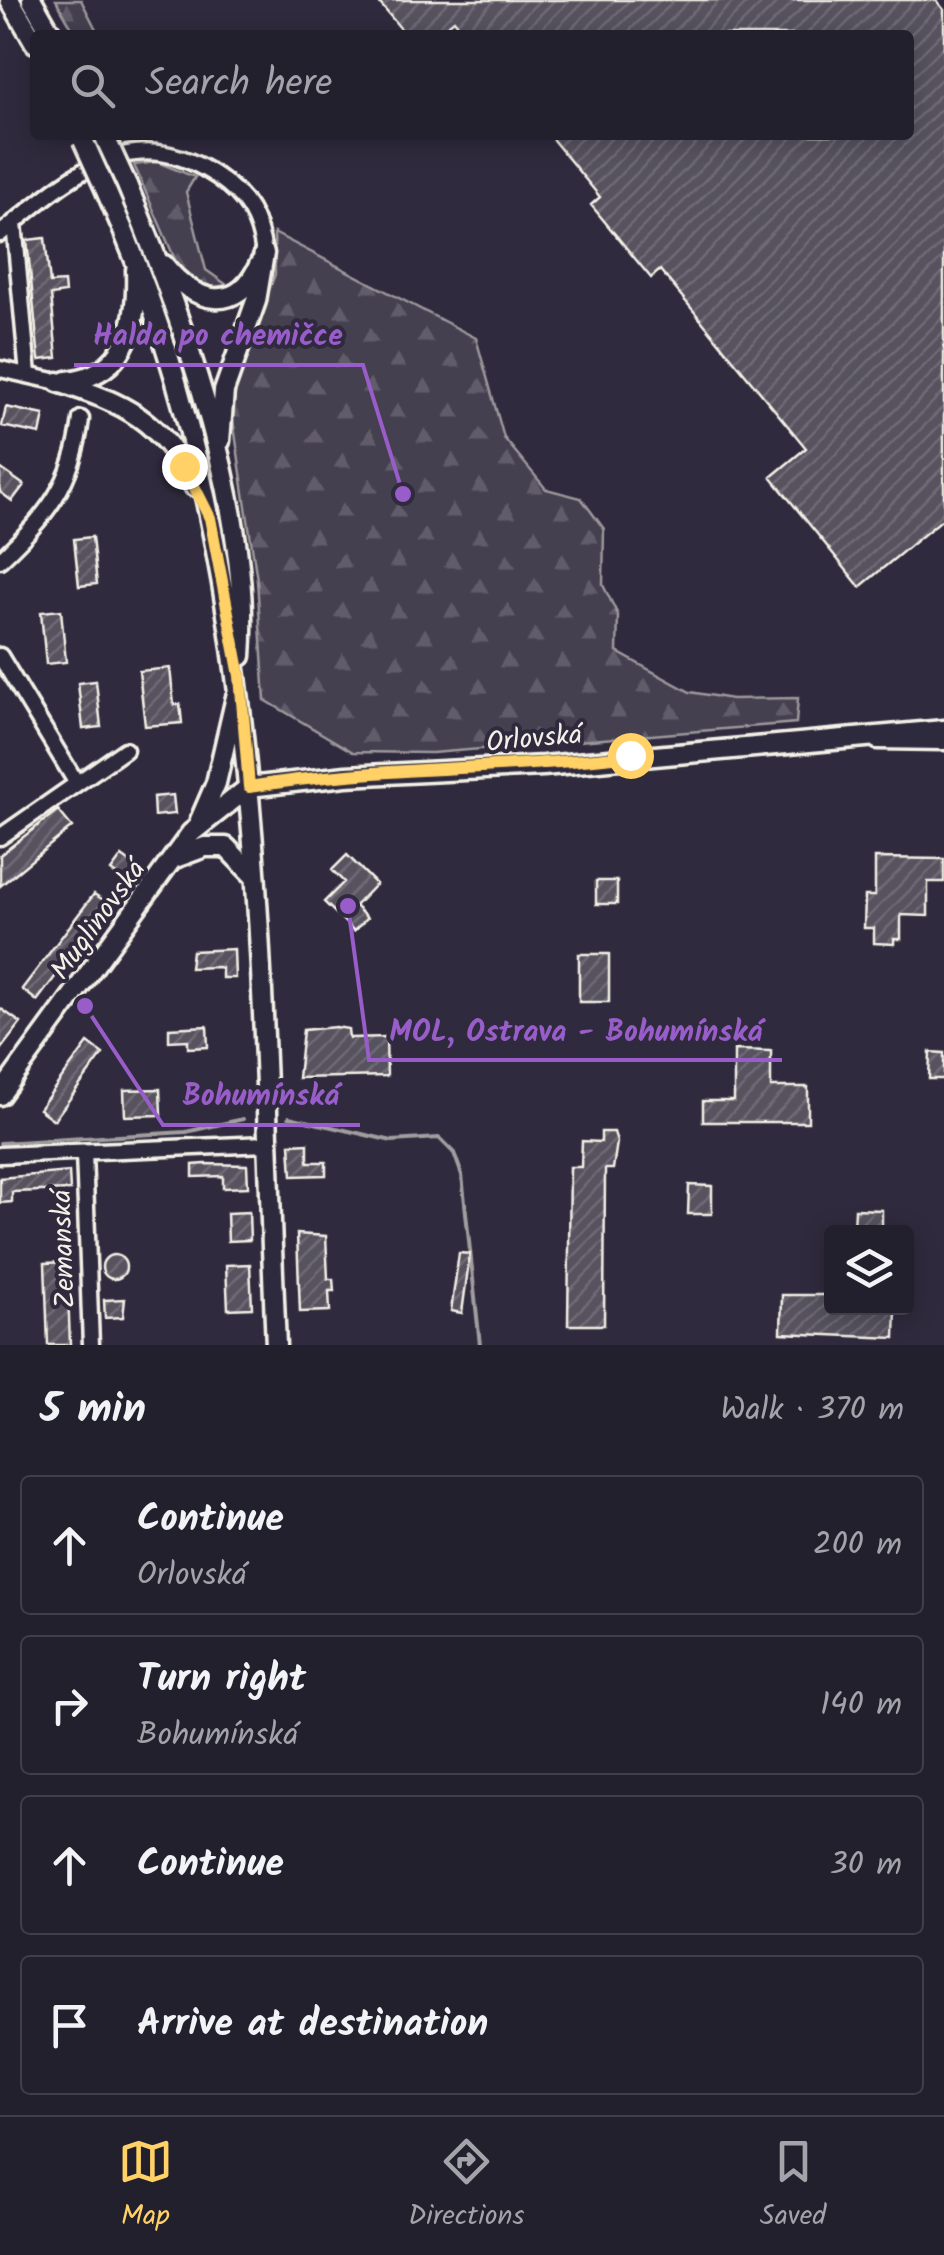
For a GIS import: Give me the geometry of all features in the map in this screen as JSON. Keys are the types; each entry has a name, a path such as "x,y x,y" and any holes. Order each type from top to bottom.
{"main road":[{"path":"10,0 30,35"},
{"path":"32,0 49,30"},
{"path":"83,140 135,254 177,382 210,518 240,676 254,876 276,1345"},
{"path":"106,140 148,236 182,332 219,467 244,614 240,676 216,784 197,825"},
{"path":"148,236 174,278 202,298 230,294 248,283 264,253"},
{"path":"219,467 224,391 256,301 264,253"},
{"path":"58,382 86,379 103,369 130,337 136,315 135,254"},
{"path":"58,382 101,394 138,412 177,455 210,518"},
{"name":"Orlovská","path":"249,787 346,776 527,767 944,730"},
{"name":"Muglinovská","path":"0,1096 197,825 249,787"},
{"path":"175,858 205,847 226,846 254,876"}],"street":[{"path":"0,234 77,173 123,153 146,152 174,156 205,168 244,198 259,222 264,253"},
{"path":"14,223 28,375"},
{"path":"0,369 58,382"},
{"path":"0,560 32,529 70,476 81,419"},
{"path":"0,656 76,782"},
{"path":"856,737 892,743 944,742"},
{"path":"0,837 125,750"},
{"path":"0,1155 267,1144"},
{"name":"Zemanská","path":"84,1152 90,1345"}],"green space":[{"path":"56,0 81,0 96,30 73,30"},
{"path":"157,162 195,177 186,192 206,270 227,285 204,289 181,273 134,165"},
{"path":"274,233 476,338 504,438 546,489 581,498 604,529 603,585 618,615 617,652 690,692 732,699 798,698 796,723 432,753 353,752 265,700 257,580 232,413 237,378 275,274"}],"building":[{"path":"377,0 936,0 944,10 944,518 860,587 771,477 806,448 660,270 651,278 591,205 600,197 553,140 914,140 914,30 462,30 454,20 441,30 402,30"},
{"path":"45,238 50,283 64,282 65,293 51,295 57,358 39,360 27,240"},
{"path":"6,407 44,415 40,434 2,426"},
{"path":"0,468 24,485 12,501 0,492"},
{"path":"92,537 97,584 79,586 74,539"},
{"path":"61,610 66,662 46,664 41,612"},
{"path":"170,668 174,705 180,704 182,723 145,726 139,671"},
{"path":"96,681 101,727 83,729 78,683"},
{"path":"173,795 175,814 154,816 153,797"},
{"path":"58,810 72,827 0,886 0,855"},
{"path":"347,855 376,884 355,906 367,918 354,931 324,902 344,882 332,870"},
{"path":"122,856 137,867 126,882 111,871"},
{"path":"875,858 944,859 944,882 928,882 928,916 901,915 901,939 894,939 894,944 874,943 874,928 864,928 865,896 875,896"},
{"path":"596,881 617,881 617,904 596,904"},
{"path":"94,894 110,904 37,1001 22,989"},
{"path":"234,949 235,978 222,978 222,968 190,968 192,951"},
{"path":"579,954 609,954 609,1002 579,1002"},
{"path":"0,1008 21,1023 0,1050"},
{"path":"207,1026 208,1047 188,1048 188,1040 169,1041 169,1028"},
{"path":"348,1029 349,1038 386,1037 387,1076 298,1078 303,1030"},
{"path":"88,1043 103,1054 54,1120 39,1109"},
{"path":"734,1050 771,1051 771,1087 808,1087 808,1122 703,1122 703,1101 734,1101"},
{"path":"930,1052 944,1053 944,1079 929,1079"},
{"path":"160,1089 161,1115 125,1116 124,1090"},
{"path":"601,1132 614,1132 617,1142 613,1169 605,1169 604,1325 568,1325 570,1167 581,1167 582,1141 601,1142"},
{"path":"308,1143 308,1162 326,1162 326,1175 292,1176 290,1144"},
{"path":"193,1165 247,1165 248,1187 223,1188 223,1176 193,1177"},
{"path":"69,1172 70,1190 12,1192 12,1202 0,1203 0,1178"},
{"path":"689,1185 712,1186 712,1214 688,1214"},
{"path":"855,1209 882,1210 882,1225 854,1225"},
{"path":"249,1212 250,1240 228,1241 227,1213"},
{"path":"297,1234 326,1236 328,1279 333,1279 334,1291 329,1291 330,1311 300,1312"},
{"path":"459,1253 470,1254 462,1313 451,1311"},
{"path":"114,1255 126,1267 114,1279 102,1267"},
{"path":"67,1262 70,1345 48,1345 45,1263"},
{"path":"250,1264 252,1308 228,1309 226,1265"},
{"path":"782,1295 824,1295 824,1315 896,1315 895,1338 781,1333"},
{"path":"125,1299 123,1317 105,1318 104,1300"}],"waterway":[{"path":"289,1117 392,1141 439,1138 454,1153 462,1175 480,1345"},
{"path":"0,1143 186,1132 243,1119"}],"place":[{"name":"Halda po chemičce","path":"403,494"},
{"name":"MOL, Ostrava - Bohumínská","path":"348,906"},
{"name":"Bohumínská","path":"85,1006"}],"route":[{"path":"184,466 210,518 216,566 240,676 249,787 346,776 543,766 630,755"}]}
